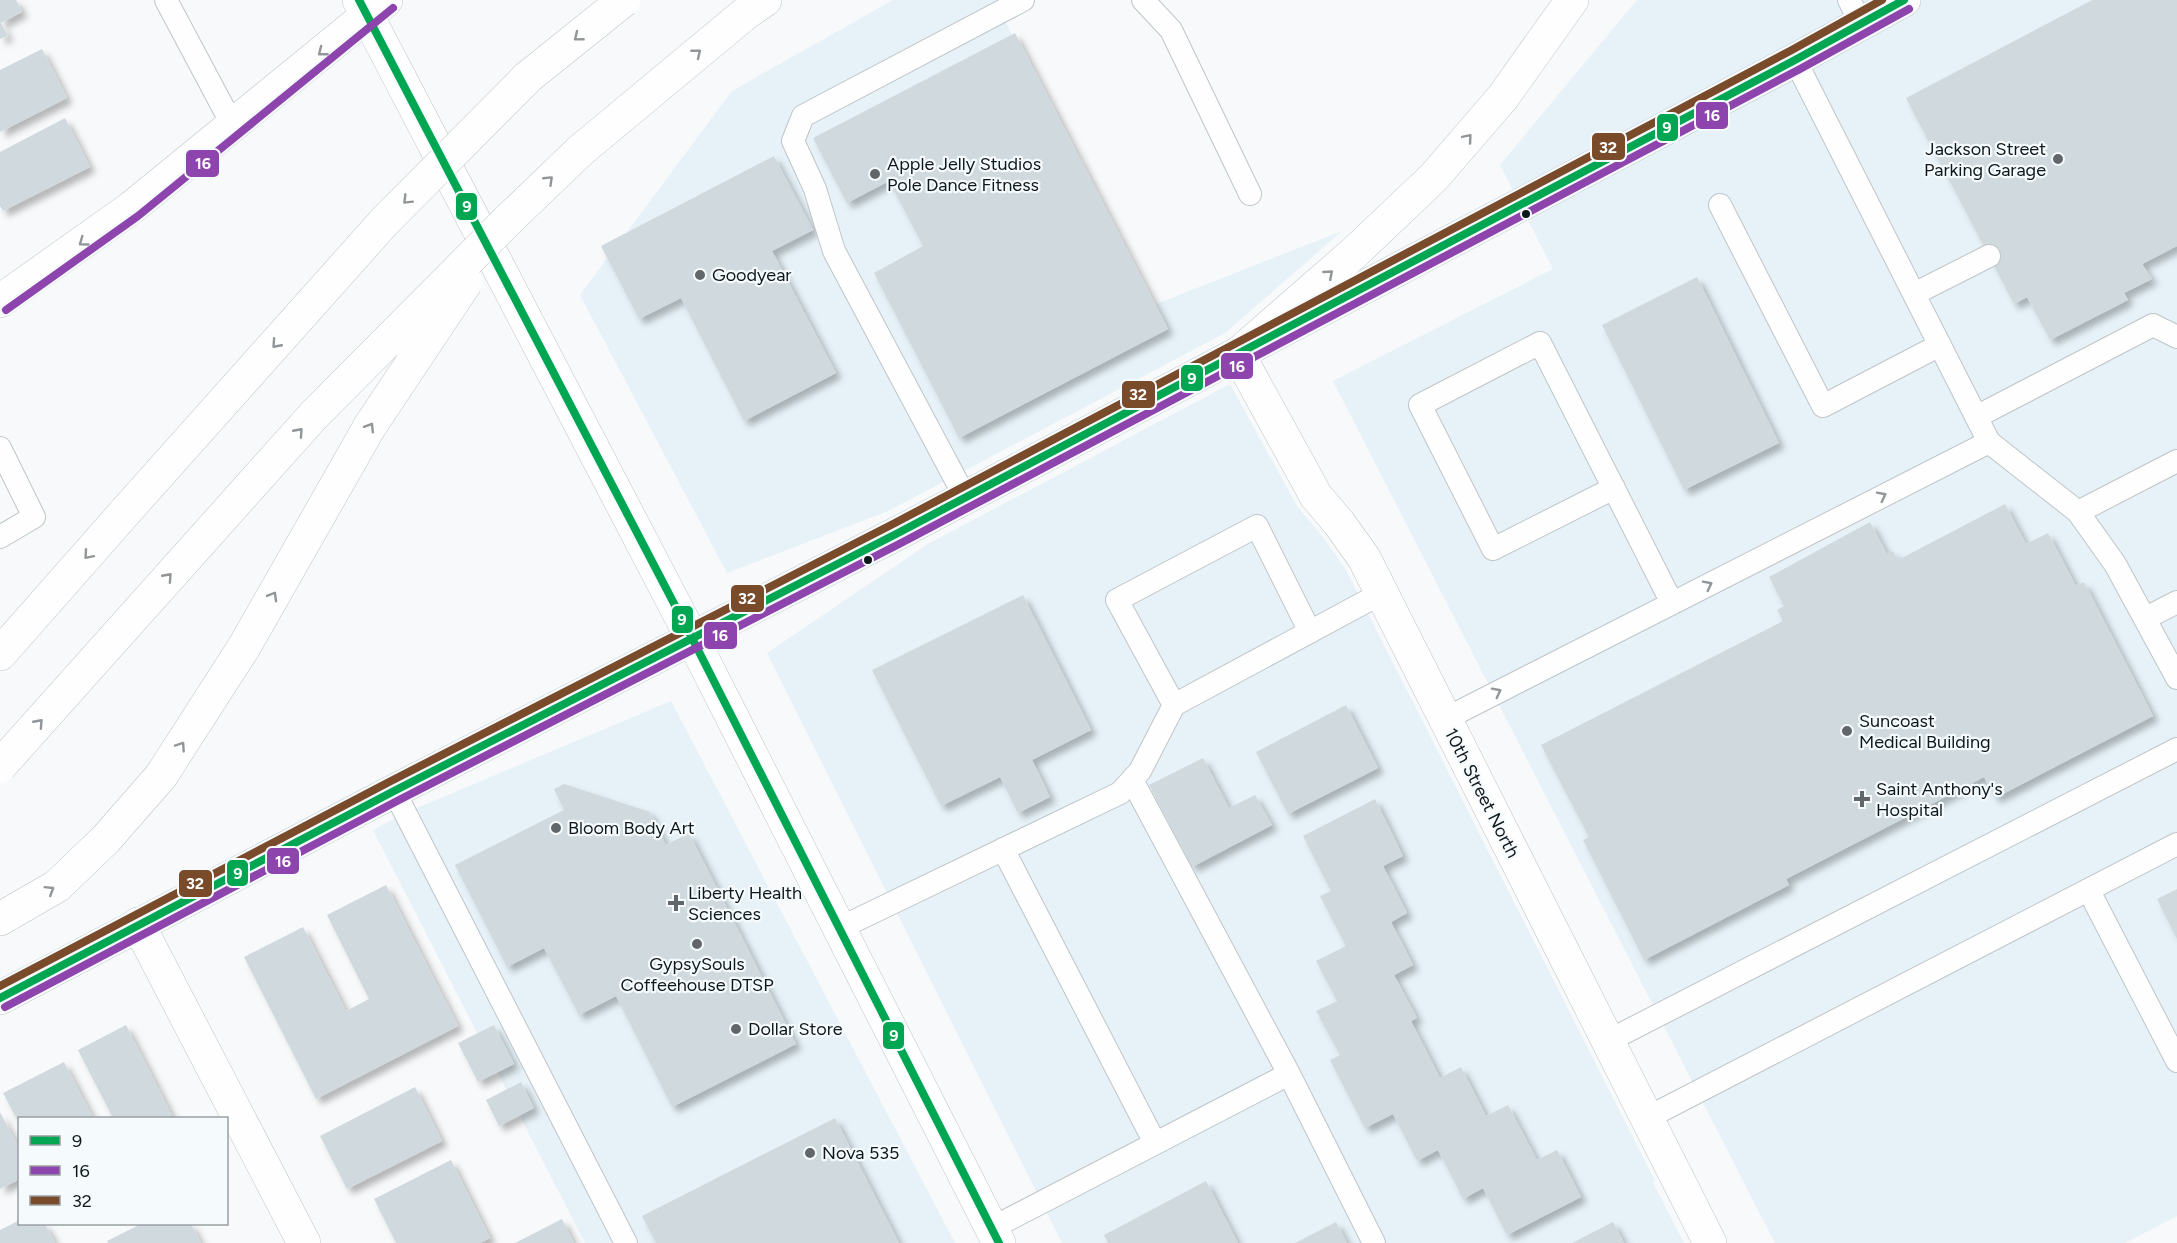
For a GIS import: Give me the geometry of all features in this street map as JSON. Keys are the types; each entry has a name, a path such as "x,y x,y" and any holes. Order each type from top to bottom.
{"main road":[{"path":"0,654 384,222 528,77 624,0"},
{"path":"1238,354 1355,252 1434,177 1503,97 1572,0"},
{"path":"0,998 138,924 1238,354 1795,60 1855,12 1904,0"},
{"path":"0,301 131,208 233,126 371,5 559,386 692,638 996,1236"},
{"path":"0,766 314,415 580,150 755,7"},
{"path":"0,919 57,886 106,839 161,776 244,646 370,426 507,221"},
{"name":"10th Street North","path":"1238,354 1316,496 1364,558 1710,1243"},
{"path":"138,924 304,1243"}],"lane":[{"path":"166,0 233,126"},
{"path":"964,497 834,251 815,189 793,141 803,116 1023,0"},
{"path":"1143,0 1171,30 1250,194"},
{"path":"1795,60 1989,442 2078,512 2115,564 2177,678"},
{"path":"1720,205 1823,406 1940,345"},
{"path":"1914,294 1989,256"},
{"path":"1976,417 2153,325 2177,337"},
{"path":"1614,488 1493,549 1420,405 1540,343 1614,488 1672,603"},
{"path":"1445,719 1989,442"},
{"path":"0,448 34,517 0,537"},
{"path":"2078,512 2177,461"},
{"path":"1174,705 1117,600 1257,526 1310,632"},
{"path":"840,928 1120,793 1140,771 1174,705 1382,593"},
{"path":"2146,618 2177,602"},
{"path":"1608,1041 2177,749"},
{"path":"1132,780 1289,1074 1374,1243"},
{"path":"394,791 626,1243"},
{"path":"1647,1118 2177,844"},
{"path":"1003,849 1155,1143"},
{"path":"2089,891 2177,1061"},
{"path":"996,1236 1155,1143 1289,1074"}],"shaded area":[{"path":"893,0 995,0 1146,308 1342,231 1225,333 888,511 727,573 580,295 732,91"},
{"name":"Saint Anthony's Hospital","path":"1637,0 2177,0 2177,1216 2125,1243 1775,1243 1333,381 1553,269 1500,165"},
{"path":"1230,384 1297,506 1346,570 1655,1181 1653,1183 1684,1243 1062,1243 767,653 928,544"},
{"path":"671,701 955,1243 585,1243 373,830 405,813"}],"building":[{"path":"0,0 16,0 22,12 1,23 8,36 0,39"},
{"name":"Jackson Street Parking Garage","path":"2092,0 2177,0 2177,246 2142,264 2152,279 2124,293 2128,300 2050,340 2027,297 2014,304 1906,98"},
{"path":"1015,33 1168,329 959,438 874,273 923,246 889,181 847,203 813,138"},
{"path":"42,49 67,98 0,132 0,70"},
{"path":"65,118 90,167 3,211 0,206 0,152"},
{"name":"Goodyear","path":"774,156 813,230 772,251 836,373 744,421 681,298 639,319 601,246"},
{"path":"1697,277 1779,443 1684,490 1602,325"},
{"name":"Suncoast Medical Building","path":"2005,504 2026,544 2048,533 2076,586 2084,582 2153,716 1995,798 1984,777 1786,879 1789,885 1644,960 1583,840 1589,837 1541,745 1783,621 1777,610 1784,606 1769,577 1870,522 1887,554 1893,551 1898,560"},
{"path":"1023,595 1091,730 1032,760 1050,797 1018,813 1000,777 941,806 872,670"},
{"path":"1346,705 1378,768 1288,814 1256,752"},
{"path":"1203,758 1229,808 1255,795 1272,825 1192,867 1149,785"},
{"path":"564,784 650,812 666,845 689,833 796,1044 672,1107 616,996 579,1015 544,948 507,967 455,865 564,810 554,789"},
{"path":"1375,799 1403,856 1383,866 1407,913 1391,922 1413,965 1394,975 1417,1018 1411,1021 1440,1078 1461,1067 1486,1116 1508,1105 1537,1160 1557,1150 1581,1197 1507,1235 1483,1188 1463,1199 1438,1150 1417,1161 1393,1114 1365,1128 1330,1060 1340,1055 1316,1011 1337,1001 1316,961 1346,946 1320,896 1331,891 1303,836"},
{"path":"386,885 458,1026 316,1099 244,957 303,927 346,1011 369,999 327,915"},
{"path":"2177,889 2177,939 2157,899"},
{"path":"126,1025 172,1117 112,1117 78,1050"},
{"path":"494,1025 514,1064 478,1082 458,1043"},
{"path":"64,1062 92,1117 18,1117 18,1121 3,1093"},
{"path":"521,1082 534,1108 499,1126 486,1100"},
{"path":"415,1087 442,1141 347,1189 320,1136"},
{"path":"0,1112 18,1146 18,1180 0,1189"},
{"name":"Nova 535","path":"835,1118 899,1243 656,1243 642,1216"},
{"path":"451,1160 490,1238 480,1243 396,1243 374,1199"},
{"path":"1206,1181 1238,1243 1108,1243 1104,1235"},
{"path":"562,1219 574,1243 515,1243"},
{"path":"18,1221 18,1225 46,1225 55,1243 0,1243 0,1230"},
{"path":"1336,1222 1347,1243 1295,1243"},
{"path":"1613,1222 1624,1243 1572,1243"},
{"path":"139,1225 192,1225 201,1243 108,1243 107,1241"}],"transit line":[{"name":"9","path":"359,0 692,638 999,1243"},
{"name":"32","path":"0,986 389,782 893,524 1790,51 1882,0"},
{"name":"9","path":"0,998 394,791 898,533 1795,60 1904,0"},
{"name":"16","path":"6,310 138,216 393,8"},
{"name":"16","path":"5,1007 399,800 903,542 1800,69 1909,9"}],"place":[{"name":"Jackson Street Parking Garage","path":"2058,159"},
{"name":"Apple Jelly Studios Pole Dance Fitness","path":"875,174"},
{"name":"Goodyear","path":"700,275"},
{"name":"Suncoast Medical Building","path":"1847,731"},
{"name":"Saint Anthony's Hospital","path":"1862,799"},
{"name":"Bloom Body Art","path":"556,828"},
{"name":"Liberty Health Sciences","path":"676,903"},
{"name":"GypsySouls Coffeehouse DTSP","path":"697,944"},
{"name":"Dollar Store","path":"736,1029"},
{"name":"Nova 535","path":"810,1153"}]}
